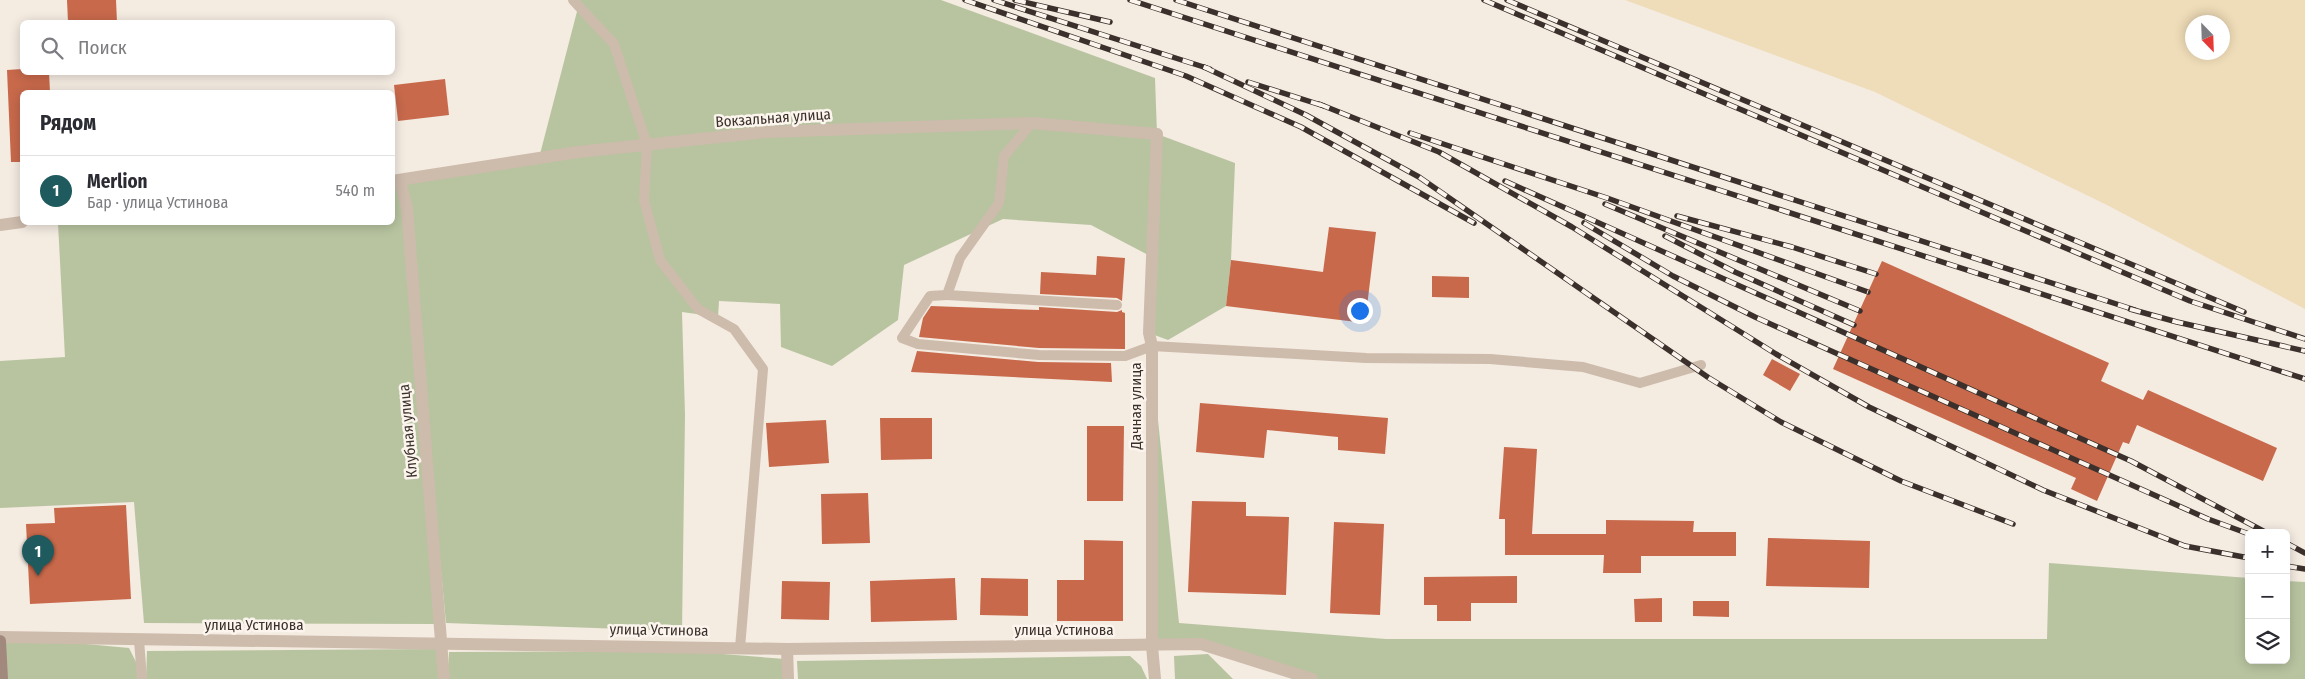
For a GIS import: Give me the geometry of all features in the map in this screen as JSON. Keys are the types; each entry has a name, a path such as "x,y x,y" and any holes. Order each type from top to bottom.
{"main road":[{"path":"0,641 2,679"}],"street":[{"name":"Вокзальная улица","path":"396,181 578,152 766,132 1032,123 1157,134"},
{"name":"Дачная улица","path":"1155,679 1152,646 1152,346 1149,333 1157,134"},
{"name":"Клубная улица","path":"396,181 407,208 444,679"},
{"path":"0,225 20,222"},
{"name":"улица Устинова","path":"0,637 787,649 1201,644 1312,679"},
{"path":"787,649 788,679"}],"lane":[{"path":"572,0 614,44 647,145 644,200 660,260 698,309 734,329 762,369 740,648"},
{"path":"947,295 960,258 999,203 1004,156 1032,123"},
{"path":"1117,305 947,295 930,296 902,338 918,344 1040,354 1125,356 1152,346 1366,358 1490,359 1583,366 1640,383 1701,365"},
{"path":"139,640 142,679"}],"green space":[{"path":"580,0 941,0 1155,78 1157,134 1235,163 1231,260 1226,306 1168,340 1149,333 1152,257 1091,225 1003,219 904,265 898,320 832,366 781,347 780,304 719,301 718,317 682,312 685,415 682,631 446,623 410,241 437,624 144,623 134,502 0,508 0,361 65,357 58,225 395,225 395,181 539,158"},
{"path":"1158,420 1179,623 1386,639 2047,639 2049,563 2245,578 2245,664 2290,664 2290,581 2305,582 2305,679 1312,679 1201,644 1156,642"},
{"path":"0,636 129,648 137,664 137,679 2,679"},
{"path":"436,649 442,679 146,679 147,651"},
{"path":"684,651 785,659 785,679 448,679 449,652"},
{"path":"1208,654 1233,679 1175,679 1174,656"},
{"path":"1130,656 1141,666 1147,679 798,679 797,661"}],"sand":[{"path":"1625,0 2305,0 2305,309 2107,205 1875,92"}],"building":[{"path":"67,0 116,0 117,20 68,20"},
{"path":"20,69 20,75 49,75 50,90 20,90 20,162 11,162 7,70"},
{"path":"445,79 449,115 398,121 394,85"},
{"path":"1329,227 1376,232 1365,323 1226,306 1231,260 1323,272"},
{"path":"1097,256 1125,258 1122,301 1117,298 1040,294 1041,272 1096,275"},
{"path":"1882,261 2109,363 2101,381 2143,400 2148,390 2277,448 2263,481 2137,425 2129,444 2123,442 2097,501 2071,489 2076,478 1833,369"},
{"path":"1432,276 1469,277 1469,298 1432,297"},
{"path":"931,306 1039,310 1039,307 1117,312 1122,310 1125,313 1125,349 1039,348 919,337 923,318"},
{"path":"917,351 1038,362 1111,363 1112,382 911,372"},
{"path":"1772,359 1800,374 1790,391 1763,375"},
{"path":"1200,403 1388,418 1385,454 1338,450 1338,437 1267,430 1264,458 1196,452"},
{"path":"880,418 932,418 932,459 881,460"},
{"path":"826,420 829,463 769,467 766,423"},
{"path":"1087,426 1124,426 1123,501 1087,501"},
{"path":"1504,447 1537,449 1532,534 1606,534 1606,520 1694,521 1693,532 1736,532 1736,556 1641,556 1641,573 1603,573 1604,555 1505,555 1505,519 1499,519"},
{"path":"868,493 870,543 822,544 821,494"},
{"path":"1192,501 1246,502 1246,516 1289,517 1286,595 1188,592"},
{"path":"126,505 131,599 30,604 26,524 55,523 54,508"},
{"path":"1334,522 1384,524 1380,615 1330,613"},
{"path":"1768,538 1870,541 1869,588 1766,586"},
{"path":"1084,540 1123,541 1123,621 1057,621 1057,580 1084,580"},
{"path":"1517,576 1517,603 1471,603 1471,621 1437,621 1437,605 1424,605 1424,577"},
{"path":"955,578 957,620 871,622 870,581"},
{"path":"981,578 1028,579 1028,616 980,615"},
{"path":"782,581 830,582 829,620 781,619"},
{"path":"1662,598 1662,622 1635,622 1634,599"},
{"path":"1693,601 1729,601 1729,617 1693,616"}],"railway":[{"path":"965,0 1186,76 1301,127 1474,223"},
{"path":"994,0 1210,69"},
{"path":"1015,0 1110,22"},
{"path":"1130,0 2305,379"},
{"path":"1176,0 2135,310"},
{"path":"1484,0 2190,301 2305,339"},
{"path":"1507,0 2244,312"},
{"path":"1204,67 1306,115 1419,177 1709,378 1781,422 1901,481 2013,524"},
{"path":"1248,82 1324,106"},
{"path":"1319,104 1439,152 1572,227 1776,354 1869,407 2043,490 2185,546 2245,557"},
{"path":"1410,133 1607,198 1868,292"},
{"path":"1505,181 2131,461 2259,529"},
{"path":"1605,204 1860,311"},
{"path":"1677,216 1792,247 1876,274"},
{"path":"1584,223 1673,276 1755,317 2208,519 2245,533"},
{"path":"1665,236 1735,272 1854,325"},
{"path":"2130,309 2177,322 2305,351"},
{"path":"2290,545 2305,553"},
{"path":"2290,567 2305,569"}],"place":[{"name":"Merlion","path":"38,576"}]}
